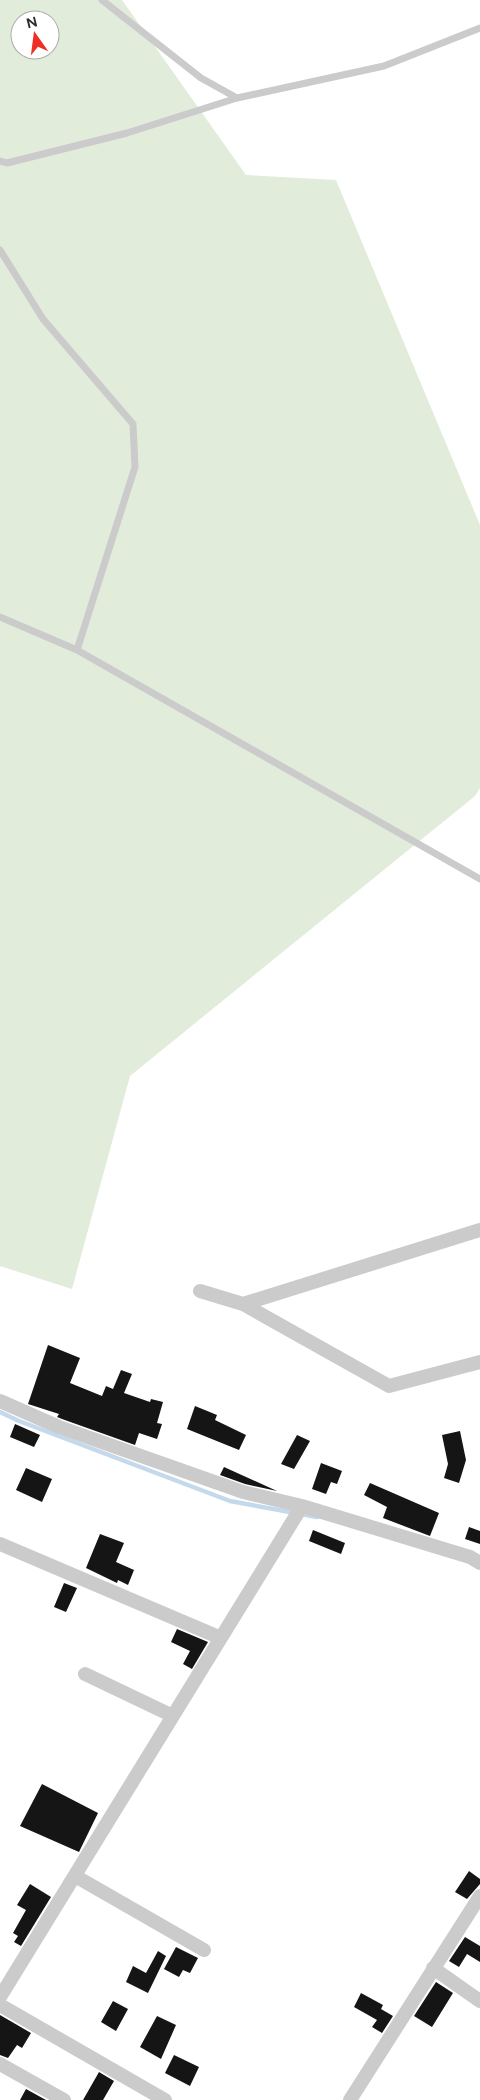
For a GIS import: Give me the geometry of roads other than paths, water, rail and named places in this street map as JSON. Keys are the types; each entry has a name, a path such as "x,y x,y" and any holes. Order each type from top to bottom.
{"street":[{"path":"242,1304 480,1230"},
{"path":"200,1291 242,1304 389,1386 480,1362"},
{"path":"0,1402 59,1426 243,1492 302,1506 470,1558 480,1563"},
{"path":"0,1997 302,1506"},
{"path":"0,1544 220,1638"},
{"path":"85,1674 173,1716"},
{"path":"75,1876 204,1950"},
{"path":"354,2099 480,1896"},
{"path":"434,1968 480,2001"},
{"path":"0,2005 165,2100"},
{"path":"0,2064 64,2100"}],"lane":[{"path":"102,0 201,78 237,98"},
{"path":"0,161 7,163 117,135 237,98 384,66 480,28"},
{"path":"0,250 43,319 133,424 135,467 77,650"},
{"path":"0,617 77,650 480,879"}],"waterway":[{"path":"0,1412 19,1421 230,1501 317,1517"}]}
